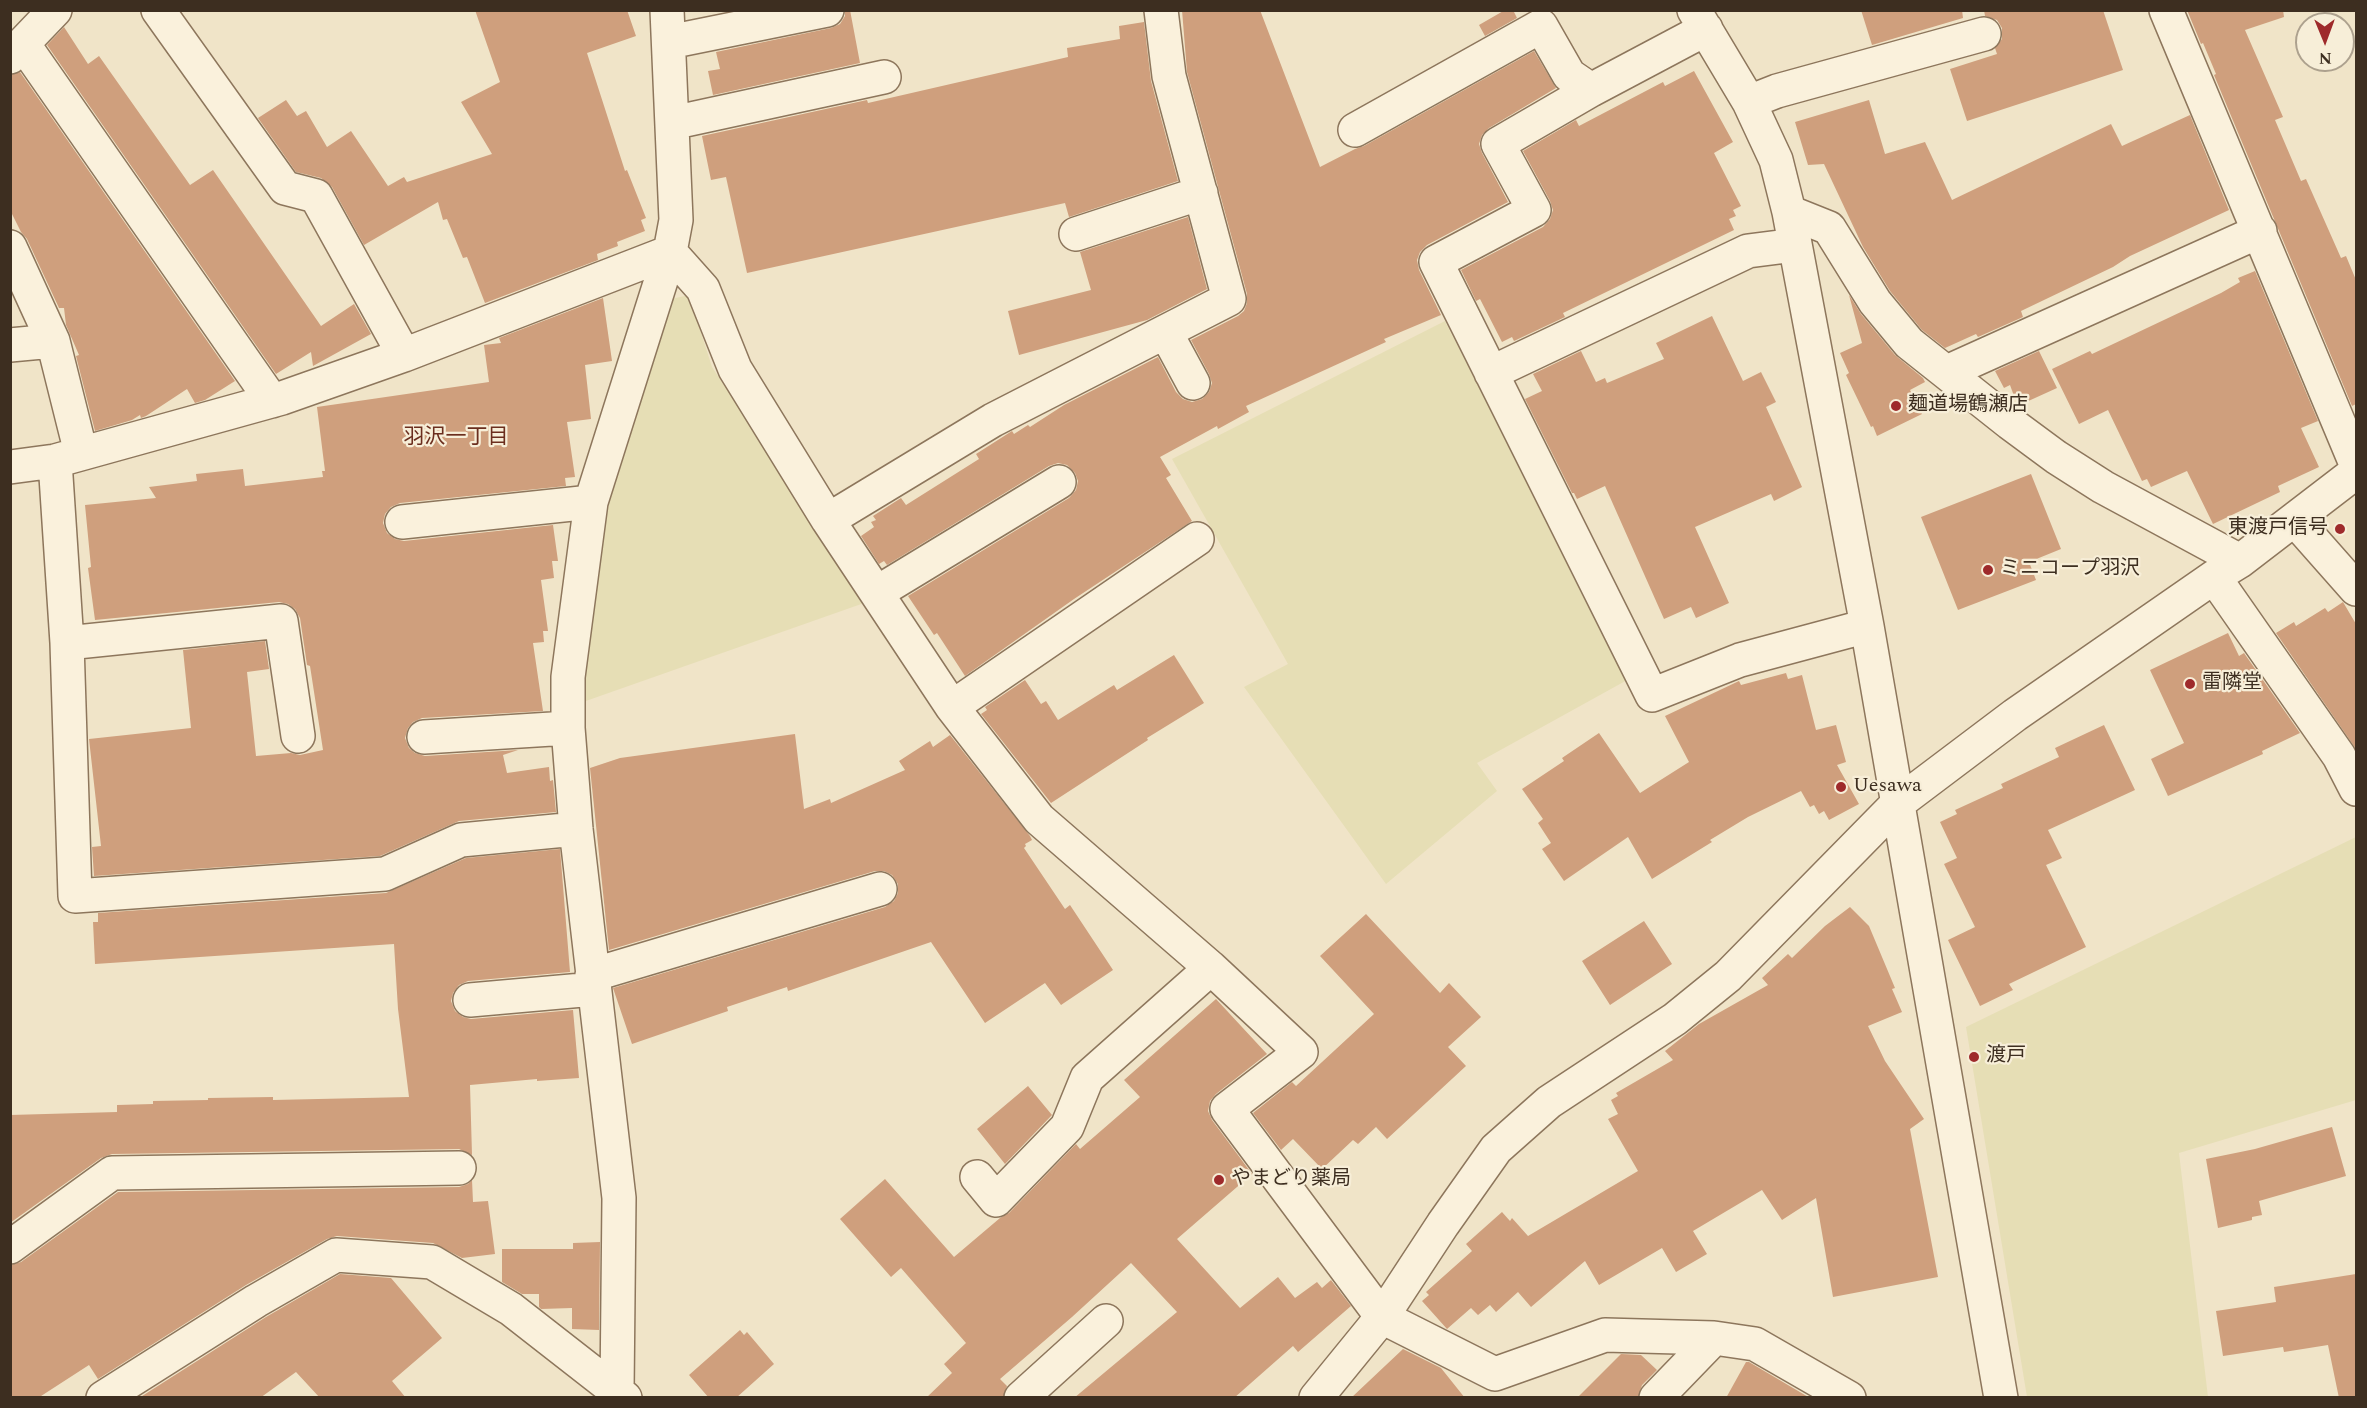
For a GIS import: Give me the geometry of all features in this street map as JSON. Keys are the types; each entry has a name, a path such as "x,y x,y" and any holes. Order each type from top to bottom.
{"street":[{"path":"55,10 17,51 272,401"},
{"path":"158,10 285,188 316,196 404,355"},
{"path":"618,1395 619,1198 576,829 568,728 568,676 591,502 670,252 676,220 668,26 827,10"},
{"path":"828,520 993,420 1229,299 1169,76 1161,10"},
{"path":"2166,10 2356,464"},
{"path":"1867,626 1740,660 1652,694 1436,262 1534,210 1498,144 1591,90 1700,20 1749,102 1776,160 1789,212 1867,626 2001,1398"},
{"path":"1355,130 1541,26 1569,75 1591,90"},
{"path":"1749,102 1777,91 1984,34"},
{"path":"672,123 884,77"},
{"path":"1076,234 1201,193"},
{"path":"1789,212 1829,228 1882,310 1910,342 2056,457 2227,569 2339,756 2356,789"},
{"path":"1947,372 2260,231"},
{"path":"1491,373 1748,251 1795,244"},
{"path":"10,247 52,341 68,457 67,643 75,896 385,874 461,840 576,829"},
{"path":"10,467 68,457 272,401 404,355 670,252"},
{"path":"670,252 703,289 735,369 828,520 878,592 952,707 1039,819 1211,968 1301,1052 1227,1109 1382,1317 1495,1374 1605,1335 1714,1338 1755,1344 1849,1398"},
{"path":"1166,333 1193,382"},
{"path":"10,345 52,341"},
{"path":"1316,1398 1382,1317 1443,1224 1497,1149 1549,1102 1675,1019 1728,976 1897,804 2015,715 2295,520 2356,471"},
{"path":"878,592 1059,482"},
{"path":"402,522 591,502"},
{"path":"2295,520 2356,589"},
{"path":"952,707 1197,539"},
{"path":"67,643 281,621 298,736"},
{"path":"424,737 568,728"},
{"path":"470,1000 593,982 880,889"},
{"path":"977,1177 996,1200 1067,1127 1087,1078 1211,968"},
{"path":"10,1247 112,1173 459,1168"},
{"path":"103,1398 256,1301 336,1255 432,1262 511,1309 618,1395"},
{"path":"1021,1398 1106,1321"},
{"path":"1656,1398 1714,1338"}],"shaded area":[{"path":"689,295 712,367 867,602 583,702 579,694 601,542 612,489 667,300"},
{"path":"1445,321 1629,679 1477,763 1497,791 1386,884 1244,687 1288,664 1172,459"},
{"path":"2356,837 2356,1100 2179,1153 2208,1397 2027,1397 1966,1027"}],"building":[{"path":"475,10 627,10 636,36 587,53 625,171 627,170 646,218 641,220 645,231 617,242 618,246 597,254 598,260 485,303 467,257 463,258 447,219 443,220 438,202 364,245 332,187 321,178 296,172 258,118 286,100 297,116 306,111 327,147 351,131 388,186 404,177 407,182 492,154 461,102 500,82"},
{"path":"845,10 850,10 860,63 713,95 708,71 720,69 716,52 831,28 840,24 845,16"},
{"path":"1182,10 1260,10 1320,167 1364,146 1534,51 1556,88 1489,128 1482,135 1479,144 1482,153 1508,202 1427,245 1420,252 1417,260 1419,270 1441,315 1384,339 1386,342 1246,406 1249,412 1218,429 1217,426 1160,457 1171,475 1166,478 1192,521 1074,599 965,676 937,633 934,635 908,596 1069,498 1076,490 1078,481 1075,473 1067,465 1058,463 1049,466 887,565 884,561 879,564 861,536 874,527 871,522 876,520 873,516 901,498 906,505 979,459 976,454 1012,431 1014,434 1028,425 1030,427 1064,405 1158,357 1176,392 1183,399 1192,402 1202,399 1209,392 1212,383 1191,340 1238,316 1244,311 1247,303 1247,294 1187,72"},
{"path":"1505,10 1513,10 1517,18 1485,36 1479,25"},
{"path":"1861,10 1962,10 1963,18 1872,45"},
{"path":"1984,10 2103,10 2123,70 1967,121 1950,69 1997,54 1995,48 2002,39 2002,28 1997,20 1985,16"},
{"path":"2187,10 2283,10 2284,17 2245,30 2283,117 2275,120 2301,181 2306,179 2341,258 2346,256 2356,280 2356,404 2352,406 2214,75 2216,74"},
{"path":"1144,22 1151,81 1178,181 1069,217 1065,203 747,273 726,177 711,180 702,136 867,100 868,103 1068,57 1067,48 1120,39 1119,26"},
{"path":"64,27 88,64 99,56 190,185 213,170 321,326 354,304 371,334 313,366 311,352 276,374 47,45"},
{"path":"1694,71 1733,142 1714,153 1741,206 1733,210 1736,216 1729,219 1734,230 1563,313 1565,317 1514,341 1512,337 1502,342 1480,299 1476,301 1461,270 1543,227 1550,219 1553,210 1550,201 1523,151 1576,120 1579,126 1663,82 1665,86"},
{"path":"20,72 235,381 205,400 195,403 187,389 146,416 141,418 140,415 132,420 95,431 76,356 79,355 66,325 64,308 59,308 27,239 10,210 10,75"},
{"path":"1869,100 1885,154 1925,142 1952,200 2111,124 2122,146 2190,115 2229,210 2130,256 2113,267 2021,311 2023,317 1978,337 1976,334 1945,348 1922,330 1890,291 1863,247 1824,164 1808,165 1795,122"},
{"path":"1188,217 1207,289 1147,320 1019,355 1008,311 1091,290 1080,252"},
{"path":"2255,271 2318,421 2301,428 2319,467 2278,486 2280,492 2213,524 2187,471 2151,487 2147,479 2142,481 2108,410 2079,424 2052,369 2090,351 2092,354 2221,293 2240,282 2238,278"},
{"path":"1849,295 1861,314 1895,355 1925,382 1910,390 1922,414 1877,436 1846,375 1849,373 1840,353 1862,343"},
{"path":"603,298 612,361 585,365 591,419 567,422 575,477 565,478 566,486 400,503 391,507 385,514 383,523 387,533 395,539 404,541 553,525 558,561 552,561 554,578 541,580 548,631 543,631 544,642 533,643 543,711 422,718 413,722 405,738 409,748 425,756 518,750 503,755 507,773 549,767 550,781 553,780 556,812 459,821 380,856 94,876 92,847 101,846 89,739 191,728 183,650 265,641 269,669 247,672 256,756 291,753 300,755 323,750 310,666 307,665 300,618 295,609 279,602 95,620 88,568 91,567 85,505 156,498 149,487 197,481 196,474 243,469 245,486 323,477 322,471 325,471 317,407 489,382 484,345 501,343 499,338"},
{"path":"1712,316 1743,381 1761,372 1776,402 1766,407 1802,487 1774,501 1771,494 1695,527 1729,603 1696,618 1691,607 1664,619 1605,486 1577,499 1525,399 1542,391 1533,374 1581,351 1596,382 1605,378 1607,383 1664,359 1656,343"},
{"path":"2039,351 2057,388 2024,403 2019,394 2014,396 2010,385 2004,388 1995,371"},
{"path":"2031,474 2061,549 2029,562 2036,580 1958,610 1921,517"},
{"path":"2343,602 2356,624 2356,749 2276,633 2294,622 2296,626 2325,608 2328,612"},
{"path":"2228,633 2239,656 2244,653 2300,733 2262,751 2263,754 2168,796 2151,759 2184,743 2150,670"},
{"path":"1174,655 1204,703 1147,738 1148,740 1051,803 981,714 987,710 985,707 1025,680 1041,704 1046,701 1058,720 1114,685 1117,690"},
{"path":"1786,673 1788,679 1802,675 1816,730 1836,725 1846,762 1837,765 1859,804 1829,820 1824,811 1819,814 1814,805 1810,807 1801,791 1748,817 1652,879 1628,837 1564,881 1542,849 1551,843 1538,823 1543,819 1522,789 1564,761 1562,758 1599,733 1640,793 1689,762 1665,716 1739,681 1741,685"},
{"path":"2104,725 2135,790 2048,830 2062,858 2046,865 2086,947 2009,984 2013,990 1980,1006 1948,940 1975,927 1944,864 1957,858 1940,822 1957,814 1955,810 2003,788 2001,784 2059,757 2055,748"},
{"path":"795,734 804,809 830,799 831,803 905,770 899,761 930,741 933,747 950,735 1030,836 1032,840 1025,844 1024,848 1065,909 1070,905 1113,970 1061,1005 1045,983 985,1023 931,942 788,991 787,987 727,1007 728,1011 632,1044 613,988 885,907 894,901 898,893 898,884 892,875 884,871 875,871 609,950 590,768 620,758"},
{"path":"560,849 570,972 468,981 459,985 451,1001 455,1011 471,1019 573,1010 579,1078 470,1085 472,1155 459,1149 112,1154 101,1158 10,1223 10,1115 117,1112 117,1105 153,1104 153,1101 208,1100 208,1098 273,1097 273,1100 409,1097 398,1009 394,944 95,964 93,922 98,922 98,913 386,893 466,858"},
{"path":"1850,907 1869,926 1895,988 1892,989 1902,1012 1868,1026 1885,1061 1924,1119 1910,1129 1938,1277 1833,1297 1816,1198 1782,1220 1762,1190 1693,1231 1707,1254 1676,1272 1662,1248 1599,1285 1585,1261 1531,1307 1518,1292 1496,1312 1490,1305 1478,1315 1471,1308 1447,1329 1422,1301 1429,1295 1426,1292 1472,1251 1466,1244 1502,1212 1510,1221 1512,1218 1528,1236 1638,1171 1608,1119 1618,1114 1611,1100 1618,1096 1616,1093 1673,1060 1665,1051 1699,1024 1768,985 1762,978 1788,954 1792,958 1825,926"},
{"path":"1366,914 1440,993 1449,983 1481,1017 1448,1047 1466,1066 1387,1139 1376,1127 1358,1144 1353,1140 1322,1169 1293,1139 1281,1150 1253,1113 1292,1082 1296,1086 1374,1014 1320,956"},
{"path":"1644,921 1672,964 1610,1005 1582,961"},
{"path":"1216,999 1267,1054 1216,1094 1210,1101 1208,1111 1212,1120 1252,1174 1177,1239 1240,1308 1278,1277 1295,1298 1317,1282 1322,1288 1331,1280 1351,1306 1298,1352 1293,1346 1234,1398 1074,1398 1177,1312 1131,1263 1000,1379 1007,1386 1003,1398 926,1398 952,1373 944,1364 966,1343 901,1268 891,1277 840,1219 885,1179 954,1257 1009,1213 1076,1144 1080,1149 1140,1097 1124,1080"},
{"path":"1028,1086 1052,1115 1005,1164 977,1129"},
{"path":"2332,1127 2346,1176 2259,1201 2262,1215 2252,1217 2252,1220 2218,1228 2206,1159 2255,1149"},
{"path":"472,1180 473,1202 488,1201 495,1254 462,1258 433,1243 337,1236 327,1239 246,1285 98,1379 89,1365 38,1398 10,1398 10,1265 21,1262 118,1192 459,1187"},
{"path":"600,1242 599,1330 572,1329 572,1308 541,1309 539,1294 522,1294 502,1282 502,1249 573,1249 573,1243"},
{"path":"340,1274 391,1278 442,1338 392,1381 406,1398 320,1398 296,1372 260,1398 139,1398 266,1317"},
{"path":"2356,1274 2356,1398 2339,1398 2328,1345 2284,1352 2283,1347 2223,1356 2216,1311 2276,1302 2274,1287"},
{"path":"740,1330 744,1335 747,1332 774,1364 736,1398 709,1398 689,1375"},
{"path":"1403,1349 1441,1368 1465,1398 1351,1398"},
{"path":"1621,1354 1641,1355 1657,1370 1642,1385 1638,1398 1577,1398"},
{"path":"1746,1362 1749,1362 1810,1398 1726,1398"}],"place":[{"name":"麺道場鶴瀬店","path":"1896,406"},
{"name":"東渡戸信号","path":"2340,529"},
{"name":"ミニコープ羽沢","path":"1988,570"},
{"name":"雷隣堂","path":"2190,684"},
{"name":"Uesawa","path":"1841,787"},
{"name":"渡戸","path":"1974,1057"},
{"name":"やまどり薬局","path":"1219,1180"}],"district":[{"name":"羽沢一丁目","path":"456,439"}]}
